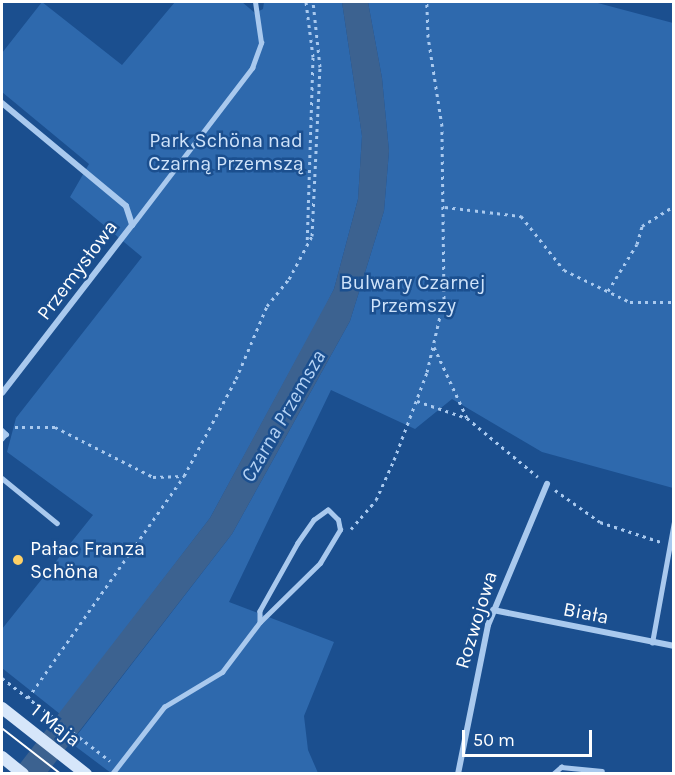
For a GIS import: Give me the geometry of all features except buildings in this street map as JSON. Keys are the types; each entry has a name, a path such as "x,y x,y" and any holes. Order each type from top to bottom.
{"main road":[{"name":"1 Maja","path":"2,708 84,772"},
{"path":"2,758 23,774"}],"street":[{"name":"Przemysłowa","path":"2,103 126,206 132,225 2,393"},
{"name":"Rozwojowa","path":"458,774 477,664 493,610 547,484"},
{"name":"Biała","path":"493,610 674,646"}],"lane":[{"path":"132,225 252,68 261,43 255,2"},
{"path":"2,439 4,432"},
{"path":"2,478 57,523"},
{"path":"112,774 164,707 222,672 260,622 300,586 333,547 340,530 338,520 328,510 314,520 298,543 260,611 260,622"},
{"path":"652,643 667,544 674,522"},
{"path":"553,774 561,767 602,771"}],"path":[{"path":"305,248 313,66 306,2"},
{"path":"28,698 184,476 236,379 267,306 287,283 314,229 320,67 313,2"},
{"path":"333,547 376,500 417,401 444,299 445,207 442,126 428,37 427,2"},
{"path":"608,291 637,244 642,226 674,206"},
{"path":"445,207 521,216 564,270 630,302 674,302"},
{"path":"433,346 467,418"},
{"path":"417,401 467,418 547,484 600,522 667,544"},
{"path":"4,432 16,426 55,427 153,477 184,476"},
{"path":"2,678 112,762"}],"green space":[{"name":"Park Schöna nad Czarną Przemszą","path":"42,2 122,65 175,2 242,2 255,13 263,9 264,2 342,2 362,136 358,199 334,289 324,309 210,518 60,714 2,668 2,629 93,515 7,452 16,418 142,257 70,197 89,164 2,92 2,53"},
{"name":"Bulwary Czarnej Przemszy","path":"368,2 594,2 673,23 673,488 542,452 452,399 415,429 331,390 229,602 334,642 304,716 308,750 318,773 111,773 71,743 232,534 350,321 384,211 389,151 382,78"}],"water":[{"name":"Czarna Przemsza","path":"342,2 368,2 382,78 389,151 384,211 350,321 232,534 47,773 12,774 210,518 334,289 358,199 362,136"}],"tram line":[{"path":"2,728 61,774"}],"place":[{"name":"Pałac Franza Schöna","path":"18,560"}]}
